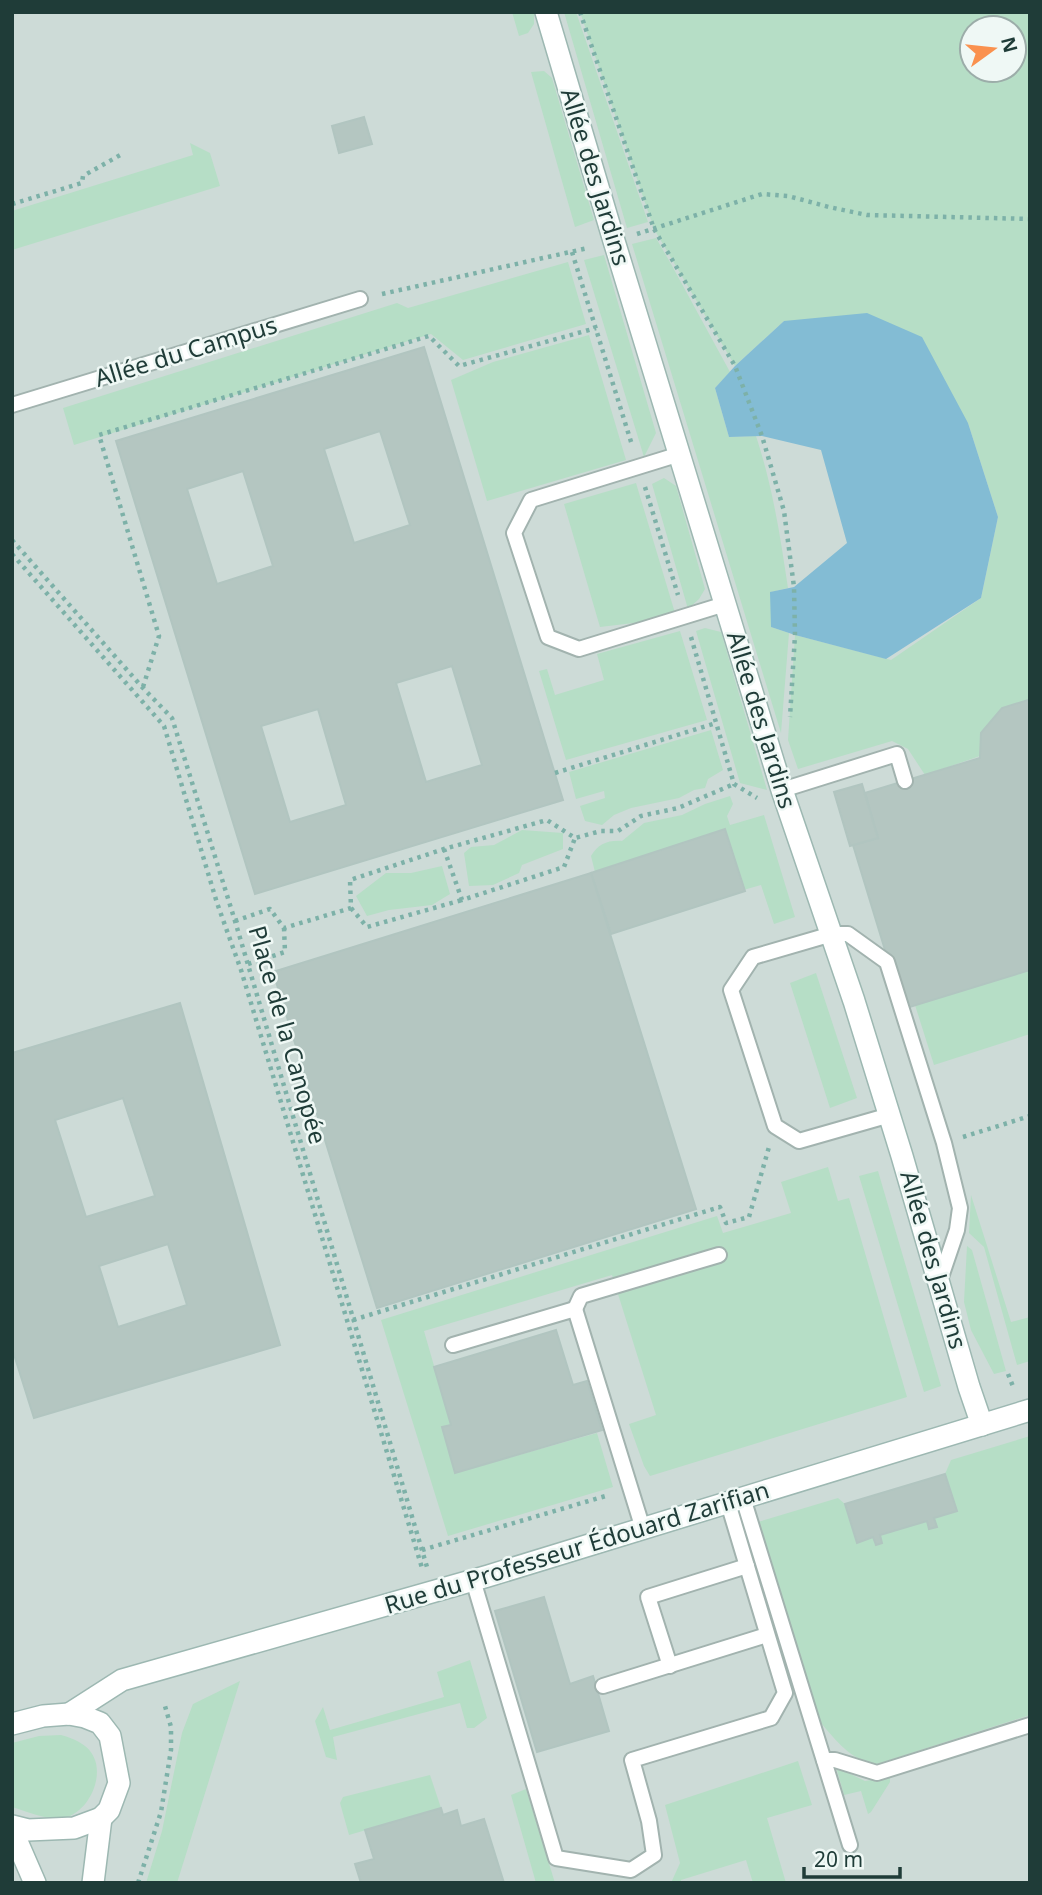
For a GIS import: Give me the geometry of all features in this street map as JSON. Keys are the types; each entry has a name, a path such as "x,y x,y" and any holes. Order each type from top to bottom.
{"street":[{"name":"Allée des Jardins","path":"546,12 725,604 774,797 832,934 890,1115 982,1425"},
{"name":"Rue du Professeur Édouard Zarifian","path":"69,1714 121,1680 473,1580 1030,1410"},
{"path":"12,1724 43,1716 69,1714 100,1723 110,1736 119,1783 109,1811 101,1818 74,1828 12,1828 35,1883"},
{"path":"93,1883 101,1818"}],"lane":[{"name":"Allée du Campus","path":"12,405 360,299"},
{"path":"680,454 531,500 514,533 548,637 579,649 725,604"},
{"path":"774,797 897,754 905,781"},
{"path":"890,1115 799,1140 775,1126 731,990 753,957 832,934 848,934 887,962 944,1143 960,1208 955,1240 939,1283"},
{"path":"643,1529 575,1309 581,1296 719,1255"},
{"path":"453,1345 575,1309"},
{"path":"473,1580 556,1858 631,1870 654,1854 649,1821 632,1760 771,1718 785,1693 747,1566 736,1501"},
{"path":"736,1501 850,1845"},
{"path":"670,1666 648,1597 747,1566"},
{"path":"603,1686 768,1636"},
{"path":"824,1760 835,1760 877,1773 1030,1725"}],"path":[{"path":"580,12 654,229 735,366 762,436 785,510 794,587 795,635 789,726"},
{"path":"12,204 82,183 83,176 122,154"},
{"path":"360,299 572,252 762,194 788,195 867,215 1030,219"},
{"path":"572,252 734,784"},
{"path":"143,688 159,636 99,435 429,336 459,366 597,328"},
{"name":"Place de la Canopée","path":"12,540 172,718 435,1591"},
{"name":"Place de la Canopée","path":"12,554 164,726 435,1591"},
{"path":"555,773 716,723"},
{"path":"575,838 564,867 462,900 367,927 351,908 350,880 444,849 547,820 575,838 601,831 618,831 642,816 678,808 734,784 774,797"},
{"path":"444,849 462,900"},
{"path":"284,928 351,908"},
{"path":"235,921 270,909 284,928 285,952 248,964"},
{"path":"944,1143 1030,1116"},
{"path":"354,1320 720,1207 726,1223 750,1217 775,1126"},
{"path":"422,1550 610,1494"},
{"path":"138,1883 161,1812 171,1750 171,1727 165,1706"}],"shaded area":[{"path":"12,12 1030,12 1030,1883 12,1883"}],"green space":[{"path":"512,12 534,12 534,24 528,33 519,36"},
{"path":"564,12 576,12 648,222 627,228"},
{"path":"580,12 1030,12 1030,701 1028,700 980,756 925,775 908,749 892,741 798,769 788,740 795,635 891,660 981,598 998,517 968,423 784,321 735,366 654,229"},
{"path":"544,71 552,78 594,220 575,227 531,72"},
{"path":"190,143 210,153 220,186 12,250 12,211 193,155"},
{"path":"656,238 730,372 715,388 729,437 756,436 767,474 788,588 771,592 771,627 789,633 781,733 632,244"},
{"path":"604,255 656,433 644,457 584,260"},
{"path":"568,262 586,324 463,360 431,334 74,445 63,408 397,303 408,308"},
{"path":"589,335 626,460 487,501 451,380 493,362"},
{"path":"664,478 676,486 705,589 688,609 652,484"},
{"path":"636,483 675,613 642,622 600,627 564,504"},
{"path":"705,628 721,632 767,790 740,783 696,631"},
{"path":"680,631 707,720 566,760 539,671 547,669 555,695 604,680 597,654"},
{"path":"711,730 723,770 708,779 705,788 679,798 631,808 614,815 602,825 585,821 580,806 605,798 604,791 576,799 569,772"},
{"path":"730,796 733,804 727,816 730,825 764,815 795,917 774,924 761,885 740,891 722,830 595,872 591,856 604,844 622,841 644,823 682,815"},
{"path":"522,830 563,833 563,849 522,865 519,873 493,885 469,886 464,853 471,847 494,845"},
{"path":"442,866 450,894 432,905 389,910 367,916 356,896 386,873 411,873"},
{"path":"1030,970 1030,1034 934,1065 915,1005"},
{"path":"816,973 857,1098 830,1108 790,983"},
{"path":"828,1167 838,1201 849,1198 907,1397 650,1476 629,1424 656,1415 612,1275 424,1331 451,1425 442,1428 455,1473 597,1433 613,1487 448,1536 381,1320 717,1216 723,1233 791,1213 781,1182"},
{"path":"878,1171 941,1386 924,1392 859,1176"},
{"path":"971,1195 1011,1322 1030,1317 1030,1361 1017,1365 984,1247 969,1233"},
{"path":"967,1246 972,1250 1006,1371 994,1374 971,1330 964,1302"},
{"path":"1030,1436 1030,1715 874,1765 865,1762 838,1743 821,1723 758,1522 838,1498 845,1504 857,1542 957,1511 945,1474 951,1460"},
{"path":"470,1660 487,1718 474,1728 467,1728 460,1703 333,1737 337,1760 326,1757 315,1721 323,1707 330,1730 444,1697 437,1672"},
{"path":"240,1681 177,1883 146,1883 162,1831 182,1733 193,1704"},
{"path":"61,1735 81,1743 93,1755 97,1769 90,1797 77,1812 60,1819 43,1817 12,1807 12,1743 39,1736"},
{"path":"798,1761 812,1805 767,1818 786,1883 753,1883 746,1860 681,1880 681,1883 671,1883 680,1863 665,1805"},
{"path":"836,1767 865,1781 890,1777 890,1782 871,1812 868,1814 861,1791 844,1795"},
{"path":"430,1775 441,1808 349,1835 340,1803 343,1797"},
{"path":"526,1789 555,1883 536,1883 511,1795"}],"water":[{"path":"867,313 922,337 968,423 998,517 981,598 886,659 771,627 770,592 794,587 847,543 821,450 762,436 729,437 715,388 784,321"}],"building":[{"path":"364,117 372,144 339,153 332,126"},
{"path":"424,347 563,800 255,894 116,441","holes":["380,431 410,525 354,543 324,449","243,471 273,566 217,584 187,489","452,666 482,765 426,782 396,683","318,709 346,805 290,822 261,726"]},
{"path":"1028,700 1030,970 903,1009 853,845 878,838 865,793 980,758 981,733 1002,708"},
{"path":"862,784 878,838 850,846 834,792"},
{"path":"725,829 745,891 611,934 591,873"},
{"path":"591,873 696,1209 377,1308 273,972"},
{"path":"180,1003 280,1345 34,1418 12,1348 12,1053","holes":["123,1098 155,1196 86,1217 55,1120","168,1244 187,1305 118,1327 99,1266"]},
{"path":"556,1330 573,1385 587,1381 602,1430 455,1473 442,1427 451,1425 434,1367"},
{"path":"945,1474 957,1511 934,1518 937,1527 929,1529 927,1521 880,1535 882,1543 876,1545 873,1537 857,1543 845,1504"},
{"path":"544,1597 570,1684 593,1676 609,1731 537,1752 495,1611"},
{"path":"441,1808 443,1815 457,1810 461,1826 484,1819 504,1883 361,1883 355,1864 374,1859 365,1830"}]}
